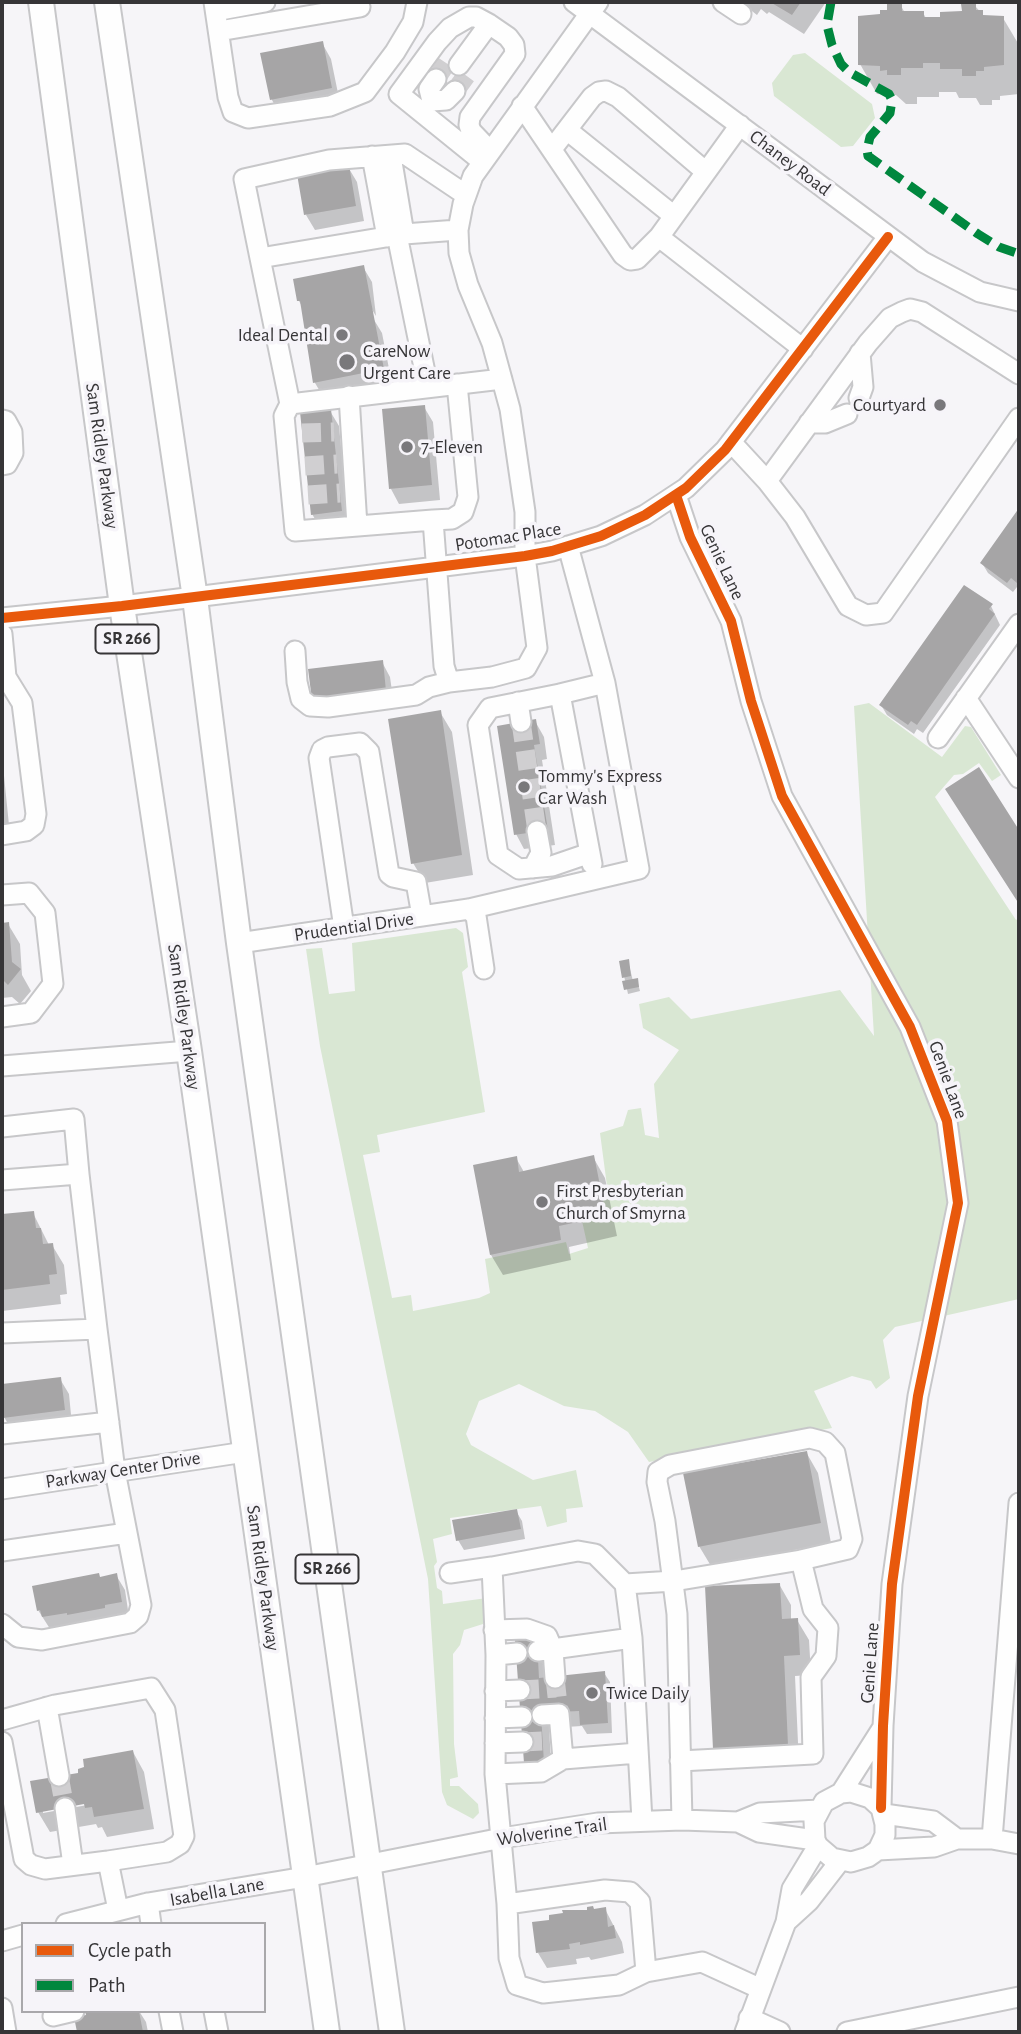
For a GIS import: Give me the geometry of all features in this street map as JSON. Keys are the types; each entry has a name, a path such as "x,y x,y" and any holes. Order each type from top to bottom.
{"main road":[{"name":"Sam Ridley Parkway","path":"41,2 122,606 189,1051 327,2032"},
{"name":"SR 266","path":"107,2 195,597 239,943 392,2032"},
{"path":"121,2 130,67 133,177"}],"street":[{"path":"265,2 215,6 228,97 233,112 248,118 330,106 365,92 395,52 413,22 417,2"},
{"name":"Chaney Road","path":"574,2 594,8 740,125 923,262 980,292 1019,300"},
{"path":"723,2 741,14"},
{"path":"219,31 360,6"},
{"path":"295,650 301,699 310,706 328,707 416,695 429,687 449,682 492,677 526,668 537,648 525,556 525,512 510,409 492,343 468,285 459,253 458,230 473,176 594,8"},
{"path":"469,17 476,17 489,24 508,37 514,45 515,54 470,117 468,125 486,157 427,107 399,94 437,42 450,29 469,17"},
{"path":"460,65 489,24"},
{"path":"427,107 446,85"},
{"path":"552,149 592,97 606,91 618,97 706,172"},
{"path":"522,106 623,255 630,260 637,259 659,237 740,125"},
{"path":"567,130 674,216"},
{"path":"457,384 468,497 463,512 452,519 295,531 300,496 295,435 284,416 290,404 244,179 329,160 405,154 466,195"},
{"path":"382,156 428,387"},
{"path":"260,258 396,236 458,230"},
{"path":"659,237 803,349"},
{"name":"Potomac Place","path":"2,618 122,606 525,556 601,536 645,515 686,488 731,443 888,237"},
{"path":"767,481 860,353 890,318 910,309 922,312 1019,374"},
{"path":"859,398 863,387 860,353"},
{"path":"290,404 502,379"},
{"path":"349,396 342,432 348,493 358,526"},
{"path":"809,423 825,423 847,414"},
{"path":"731,443 767,481 795,517 848,606 866,615 883,613 1019,418"},
{"path":"2,420 6,421 12,432 13,453 7,464 2,465"},
{"name":"Genie Lane","path":"676,495 690,537 731,621 751,701 782,796 909,1027 947,1121 958,1203 916,1410 892,1584 883,1726 883,1811"},
{"path":"433,520 444,666 449,682"},
{"path":"568,546 605,683 490,708 478,725 498,855 519,869 552,866 590,853"},
{"path":"938,738 1019,624"},
{"path":"2,634 4,677 22,703 36,814 34,825 26,831 2,835"},
{"name":"Prudential Drive","path":"239,943 469,909 639,869 605,683"},
{"path":"560,694 594,880"},
{"path":"966,698 1019,778"},
{"path":"518,702 521,722"},
{"path":"344,928 319,758 322,750 328,747 360,743 369,752 389,874 416,882 422,916"},
{"path":"533,868 541,853 537,831"},
{"path":"2,895 29,893 45,913 53,984 31,1013 2,1017"},
{"path":"469,909 476,916 484,969"},
{"path":"2,1066 189,1051"},
{"path":"2,1127 74,1119 115,1471 141,1605 138,1616 130,1623 42,1640 18,1637 2,1624"},
{"path":"2,1180 79,1174"},
{"path":"2,1333 97,1329"},
{"path":"2,1434 109,1422"},
{"path":"625,1584 674,1580 801,1560 848,1549 852,1539 835,1453 825,1442 810,1438 670,1465 658,1472 657,1482 674,1580 677,1615 682,1820"},
{"name":"Parkway Center Drive","path":"2,1489 245,1452"},
{"path":"992,1839 1019,1503"},
{"path":"2,1551 127,1533"},
{"path":"450,1573 578,1551 595,1554 625,1584 632,1638 642,1821"},
{"path":"681,1761 813,1754 811,1677 826,1656 828,1628 813,1609 801,1560"},
{"path":"492,1567 496,1655 495,1774 502,1838 509,1958 517,1985 543,1993 619,1985 646,1972 702,1962 761,1989"},
{"path":"494,1630 527,1629 547,1636 545,1651 555,1678"},
{"path":"545,1651 632,1638"},
{"path":"496,1655 517,1653"},
{"path":"2,1720 47,1707 151,1688 165,1710 184,1836 180,1844 167,1852 108,1861 45,1869 31,1865 24,1859 2,1742"},
{"path":"495,1691 520,1690"},
{"path":"47,1707 59,1776"},
{"path":"495,1774 541,1772 556,1746 559,1714 542,1715"},
{"path":"495,1718 522,1717"},
{"name":"Genie Lane","path":"841,1793 883,1726"},
{"path":"495,1743 523,1742"},
{"path":"556,1746 638,1753"},
{"path":"780,2032 747,2025 786,1922 792,1889 817,1843 814,1821 819,1810 832,1797 841,1793 861,1794 870,1798 883,1811 933,1821 957,1839"},
{"path":"65,1808 73,1865"},
{"name":"Wolverine Trail","path":"738,1822 760,1813 819,1810"},
{"path":"817,1843 840,1861 851,1862 868,1857 877,1850 885,1835 883,1811"},
{"name":"Wolverine Trail","path":"369,1865 502,1838 598,1823 682,1820 738,1822 759,1832 817,1843"},
{"path":"877,1850 934,1847 957,1839 992,1839 1019,1844"},
{"path":"108,1861 118,1910"},
{"path":"786,1922 809,1901 840,1861"},
{"name":"Isabella Lane","path":"73,1922 148,1903 369,1865"},
{"path":"507,1904 605,1890 630,1892 640,1902 646,1972"},
{"path":"148,1903 151,1922"},
{"path":"2,1941 21,1936"},
{"path":"847,2032 1019,1997"},
{"path":"2,2008 6,2032"},
{"path":"169,2013 173,2032"},
{"path":"214,2013 218,2032"}],"green space":[{"path":"805,53 872,104 875,118 853,146 841,147 774,96 772,83 793,55"},
{"path":"869,703 942,757 965,726 971,727 1001,775 992,781 979,763 963,774 954,775 935,797 1016,920 1019,918 1019,1299 895,1327 883,1340 890,1378 876,1389 871,1381 852,1376 814,1391 832,1428 649,1462 628,1432 595,1411 564,1406 519,1384 479,1401 466,1434 471,1445 533,1480 576,1470 583,1507 566,1509 567,1522 547,1527 541,1506 450,1518 452,1534 433,1539 437,1562 434,1566 437,1588 442,1591 443,1604 487,1598 489,1615 483,1624 464,1630 460,1645 453,1654 454,1744 458,1777 450,1779 450,1786 459,1786 478,1804 479,1813 473,1819 447,1805 442,1792 428,1579 320,1046 306,949 322,948 329,994 355,991 352,943 456,928 463,933 468,967 462,972 485,1112 377,1135 380,1152 363,1155 392,1298 411,1295 413,1311 479,1298 490,1293 485,1259 566,1242 569,1254 588,1248 582,1221 606,1216 600,1187 607,1186 600,1133 623,1126 628,1110 641,1108 645,1135 659,1138 654,1084 679,1050 643,1028 639,1004 669,997 691,1019 840,990 874,1036 854,706"}],"building":[{"path":"770,2 801,2 792,15"},
{"path":"887,4 902,4 902,11 924,11 924,17 940,17 940,12 962,11 961,4 976,4 976,10 983,10 983,15 1004,16 1004,65 984,67 984,71 976,71 976,76 962,76 962,69 940,69 940,63 923,63 923,68 901,68 901,75 887,75 887,70 880,71 880,66 858,65 858,16 880,14 880,10 887,10"},
{"path":"323,41 332,88 270,100 260,53"},
{"path":"349,165 356,206 304,215 297,174"},
{"path":"364,265 384,369 313,383 300,301 297,301 293,279"},
{"name":"7-Eleven","path":"425,405 432,485 389,489 382,409"},
{"path":"331,409 342,511 311,515 300,412"},
{"path":"1019,508 1019,581 1017,583 1011,578 1007,583 980,563"},
{"path":"964,585 993,604 989,609 995,614 917,725 911,721 908,725 879,705"},
{"path":"383,660 386,691 312,700 308,669"},
{"path":"441,710 462,855 411,864 388,719"},
{"name":"Tommy's Express Car Wash","path":"536,719 540,744 534,745 548,830 514,835 497,726"},
{"path":"979,767 1019,830 1019,904 945,789"},
{"path":"9,922 12,962 21,969 8,985 2,979 2,923"},
{"path":"629,959 631,976 622,978 619,961"},
{"path":"638,978 639,987 624,990 622,981"},
{"name":"First Presbyterian Church of Smyrna","path":"594,1155 606,1216 559,1226 561,1240 490,1255 473,1165 517,1156 519,1172"},
{"path":"34,1211 36,1228 41,1228 43,1244 53,1243 57,1274 49,1275 50,1284 2,1290 2,1214"},
{"path":"61,1377 65,1410 3,1418 2,1384"},
{"path":"807,1451 821,1523 698,1547 683,1473"},
{"path":"517,1509 521,1529 456,1541 452,1520"},
{"path":"99,1573 100,1577 117,1573 122,1602 67,1615 42,1617 40,1610 37,1611 32,1586"},
{"path":"780,1583 782,1619 798,1618 800,1655 784,1656 788,1745 713,1749 705,1586"},
{"path":"537,1639 539,1678 605,1671 608,1723 580,1725 579,1711 541,1713 544,1763 524,1763 515,1640"},
{"path":"133,1750 144,1809 94,1817 92,1807 85,1808 84,1804 36,1813 30,1781 78,1773 78,1769 84,1767 83,1759"},
{"path":"593,1906 594,1909 606,1907 608,1927 614,1925 616,1938 580,1945 580,1942 569,1944 570,1949 536,1953 532,1922 549,1920 549,1915 563,1913 562,1910 587,1910 587,1907"},
{"path":"139,2013 143,2032 77,2032 74,2017"}],"tunnel":[{"path":"436,79 450,58"},
{"path":"455,91 469,72"},
{"path":"302,433 334,432"},
{"path":"305,466 337,464"},
{"path":"308,495 340,493"},
{"path":"521,722 537,831"},
{"path":"555,1678 559,1714"},
{"path":"520,1690 556,1688"},
{"path":"523,1742 544,1741"},
{"path":"59,1776 65,1808"}],"marked path":[{"path":"831,2 827,25 841,64 849,72 889,94 892,100 890,113 870,137 868,156 978,234 999,247 1019,254"}],"cycle path":[{"path":"2,618 122,606 525,556 601,536 645,515 686,488 725,450 888,237"},
{"path":"676,495 690,537 731,621 751,701 782,796 910,1027 947,1121 958,1203 918,1396 892,1584 881,1808"}],"place":[{"name":"Ideal Dental","path":"342,335"},
{"name":"CareNow Urgent Care","path":"347,362"},
{"name":"Courtyard","path":"940,405"},
{"name":"7-Eleven","path":"407,447"},
{"name":"Tommy's Express Car Wash","path":"524,787"},
{"name":"First Presbyterian Church of Smyrna","path":"542,1202"},
{"name":"Twice Daily","path":"592,1693"}]}
